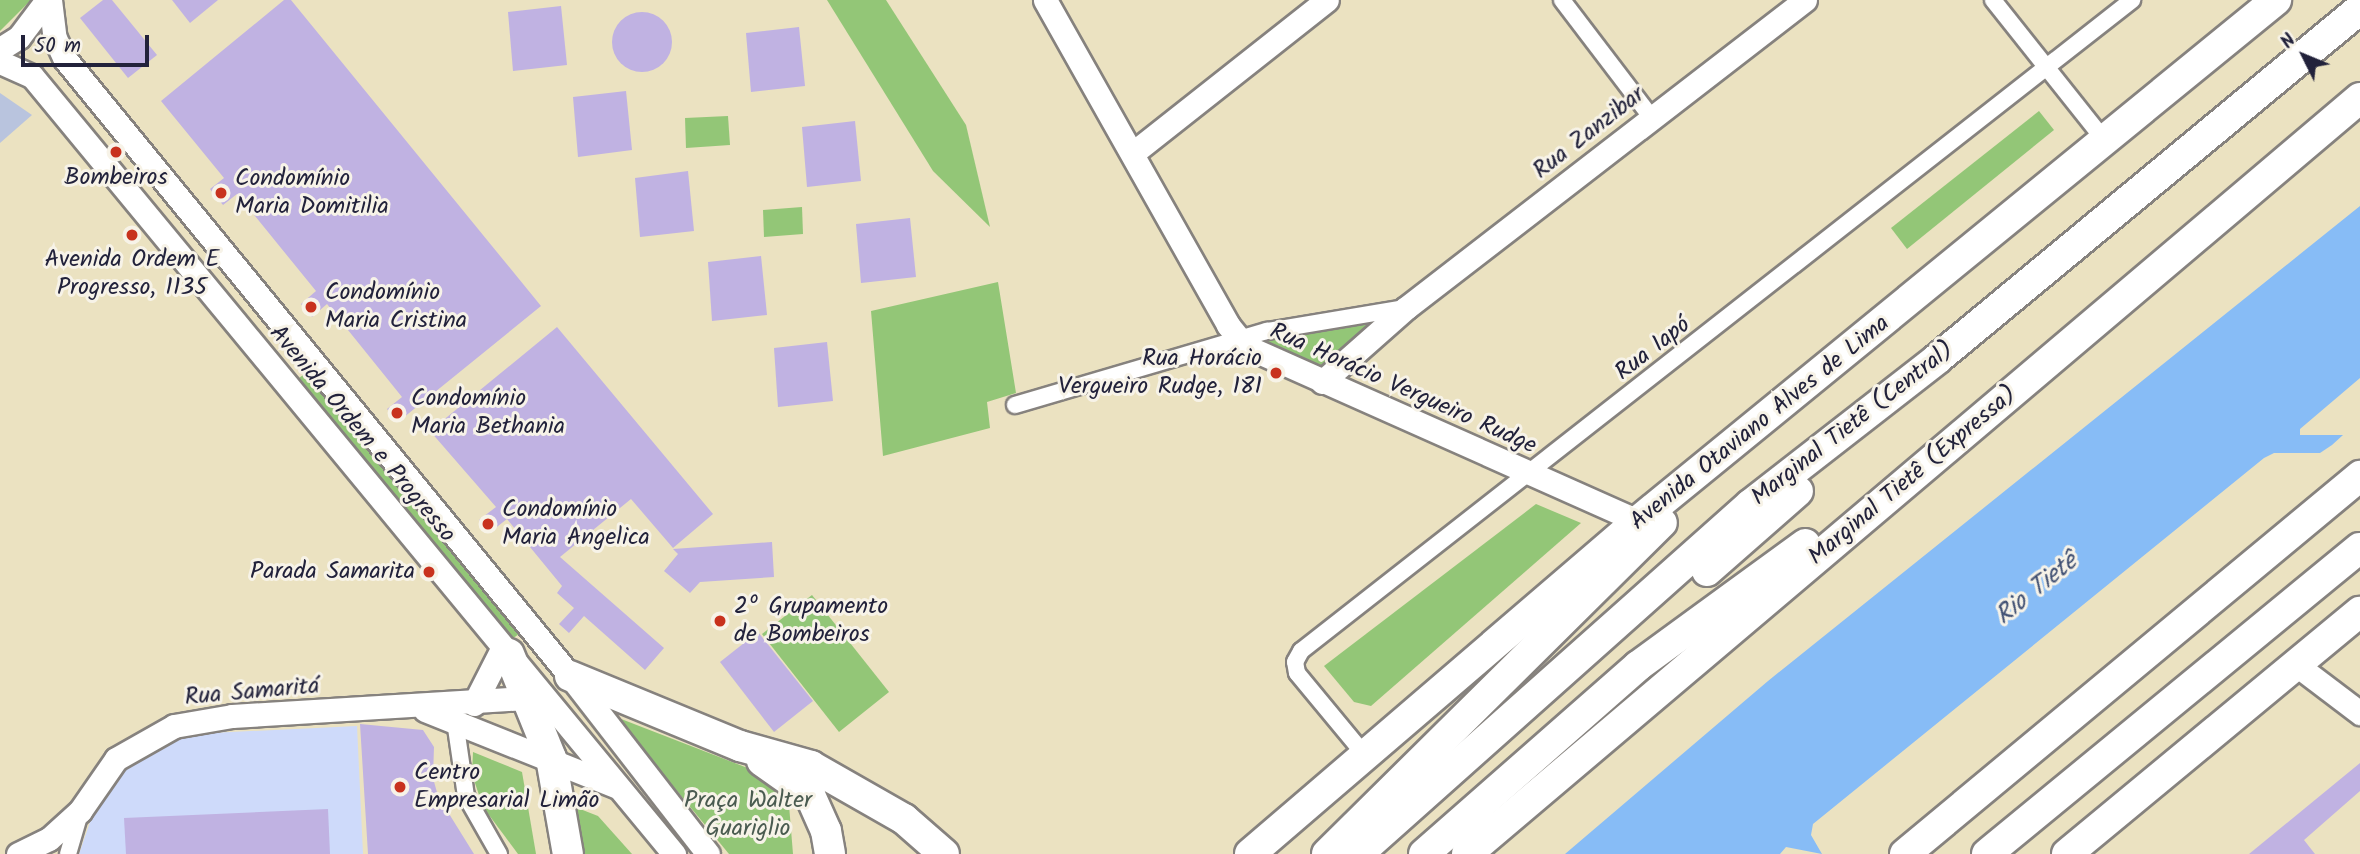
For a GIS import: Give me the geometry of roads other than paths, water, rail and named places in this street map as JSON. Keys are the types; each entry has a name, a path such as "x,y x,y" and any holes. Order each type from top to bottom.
{"highway":[{"name":"Avenida Otaviano Alves de Lima","path":"1250,854 1638,521 2106,142 2276,0"},
{"name":"Marginal Tietê (Central)","path":"1358,854 1751,504 1857,421 2360,9"},
{"name":"Marginal Tietê (Expressa)","path":"1467,854 2360,98"},
{"path":"1383,854 1791,498 1857,421"},
{"path":"1327,854 1623,562 1699,485 1715,461"},
{"path":"1905,854 2360,476"},
{"path":"1424,854 1638,666 1850,512 1887,498"},
{"path":"1987,854 2360,548"},
{"path":"2067,854 2298,666 2360,612"},
{"path":"506,650 537,699 551,758 568,854"},
{"path":"570,676 740,746 811,766 853,787 904,819 944,854"},
{"path":"740,746 810,795 826,831 830,854"}],"street":[{"path":"0,49 19,37 49,0"},
{"name":"Avenida Ordem e Progresso","path":"49,0 55,38 65,59 570,676 708,854"},
{"name":"Rua Horácio Vergueiro Rudge","path":"1045,0 1238,338 1269,359 1638,521"},
{"path":"1133,153 1327,0"},
{"path":"1562,0 1652,118"},
{"name":"Rua Zanzibar","path":"1322,382 1406,308 1805,0"},
{"path":"1993,0 2106,142"},
{"name":"Rua Iapó","path":"1364,754 1297,673 1297,657 2132,0"},
{"name":"Avenida Ordem e Progresso","path":"0,62 32,76 506,650"},
{"name":"Rua Zanzibar","path":"1014,405 1238,338 1406,308"},
{"path":"474,704 506,650"},
{"path":"2298,666 2360,713"},
{"path":"570,676 537,699 620,788 674,854"},
{"name":"Rua Samaritá","path":"18,854 49,839 80,811 116,759 174,726 232,716 537,699"},
{"name":"Rua Samaritá","path":"416,707 551,758 620,788"},
{"path":"455,722 460,764 470,807 499,854"},
{"path":"460,764 481,731"},
{"path":"68,854 80,811"}],"water":[{"name":"Rio Tietê","path":"2360,206 2360,378 2300,429 2300,435 2343,435 2332,445 2320,453 2274,453 2264,458 1813,824 1811,835 1822,854 1786,847 1780,854 1565,854 1768,681"}],"place":[{"name":"Bombeiros","path":"116,152"},
{"name":"Condomínio Maria Domitilia","path":"221,193"},
{"name":"Avenida Ordem E Progresso, 1135","path":"132,235"},
{"name":"Condomínio Maria Cristina","path":"311,307"},
{"name":"Rua Horácio Vergueiro Rudge, 181","path":"1276,373"},
{"name":"Condomínio Maria Bethania","path":"397,413"},
{"name":"Condomínio Maria Angelica","path":"488,524"},
{"name":"Parada Samarita","path":"429,572"},
{"name":"2º Grupamento de Bombeiros","path":"720,621"},
{"name":"Centro Empresarial Limão","path":"400,787"}],"park label":[{"name":"Praça Walter Guariglio","path":"748,815"}]}
